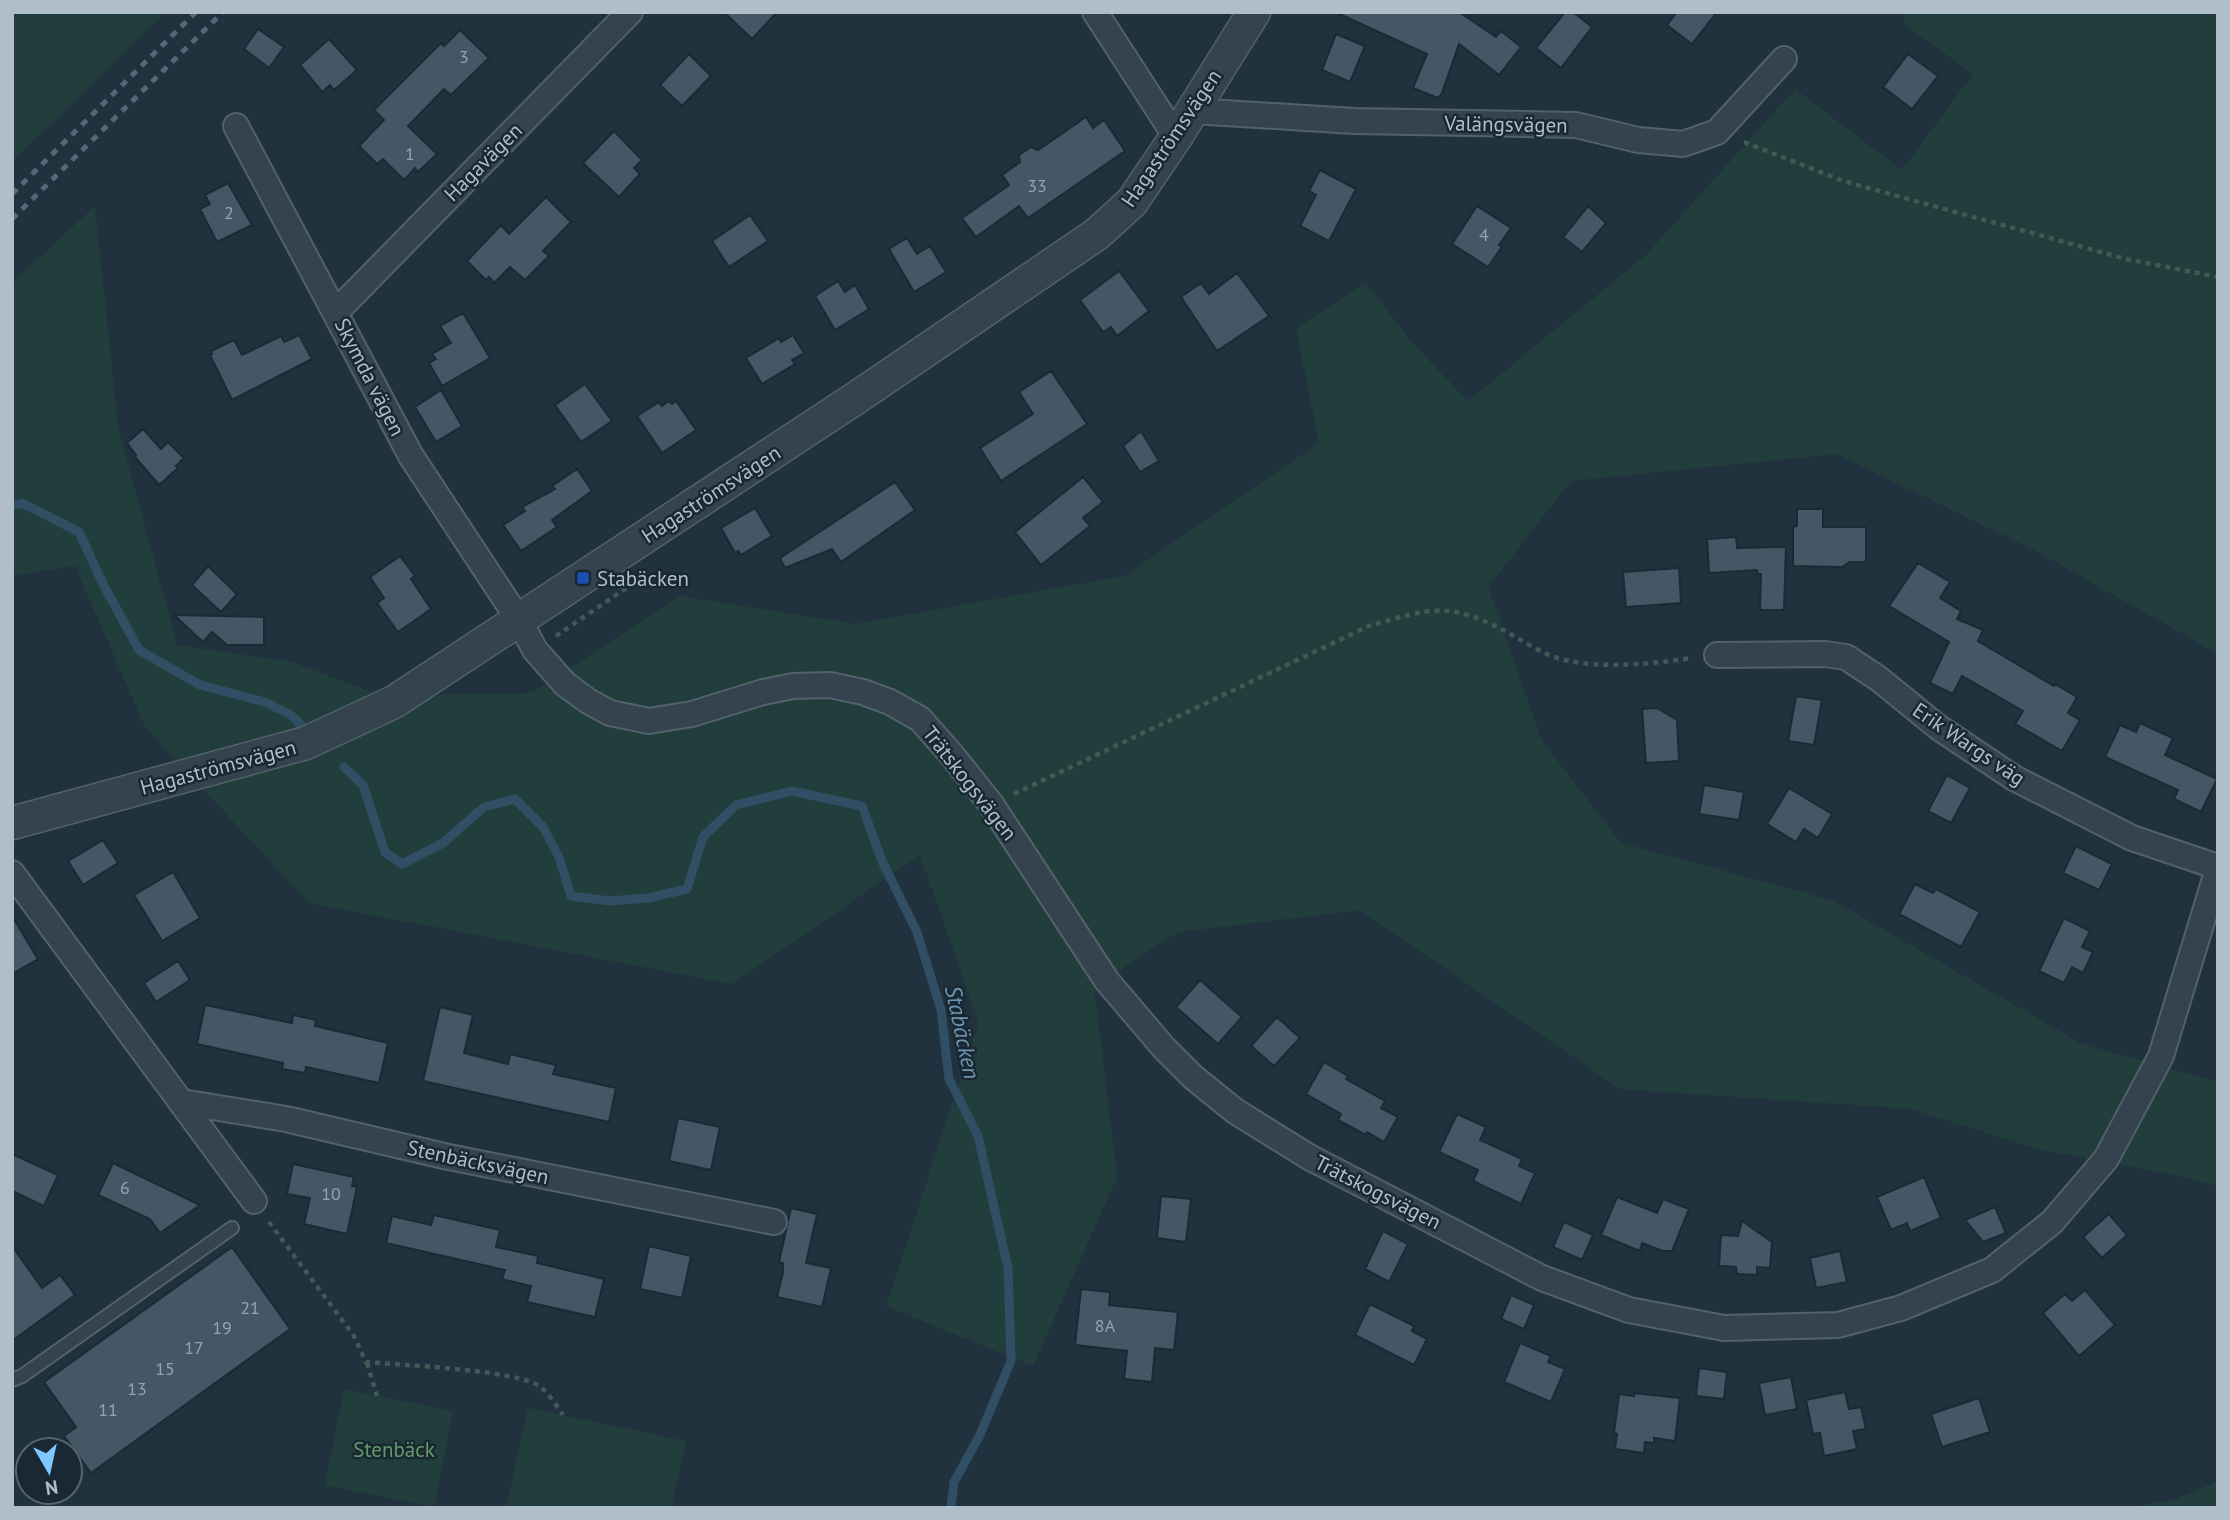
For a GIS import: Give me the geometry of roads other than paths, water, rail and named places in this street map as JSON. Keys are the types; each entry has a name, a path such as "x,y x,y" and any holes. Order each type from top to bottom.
{"street":[{"name":"Hagavägen","path":"336,312 630,12"},
{"path":"1095,12 1184,124"},
{"name":"Hagaströmsvägen","path":"12,823 306,743 394,702 856,398 1097,234 1132,202 1254,12"},
{"name":"Valängsvägen","path":"1184,124 1354,121 1576,125 1638,140 1683,144 1717,132 1784,60"},
{"name":"Skymda vägen","path":"236,126 411,456 519,620"},
{"name":"Trätskogsvägen","path":"519,620 535,650 565,684 610,713 649,721 692,714 763,692 793,686 830,685 863,692 890,702 920,719 991,804 1107,981 1164,1048 1193,1077 1235,1111 1309,1157 1542,1278 1629,1310 1724,1328 1838,1325 1901,1308 1992,1270 2052,1223 2106,1159 2161,1056 2218,868"},
{"name":"Erik Wargs väg","path":"1717,654 1825,654 1846,657 1879,679 1938,727 2014,778 2132,838 2218,868"},
{"path":"12,873 254,1201"},
{"name":"Stenbäcksvägen","path":"182,1101 286,1119 444,1156 774,1222"}],"lane":[{"path":"12,1380 22,1376 232,1228"}],"waterway":[{"name":"Stabäcken","path":"12,506 22,503 79,532 103,584 139,650 200,685 265,702 291,715 309,733"},
{"name":"Stabäcken","path":"344,767 363,785 385,852 402,864 443,843 484,807 515,799 543,827 559,857 571,896 610,901 648,898 687,889 703,837 736,805 792,791 862,806 882,861 917,932 941,1010 949,1079 978,1136 1008,1268 1011,1361 979,1437 954,1482 951,1508"}],"railway":[{"path":"12,194 196,12"},
{"path":"12,219 223,12"}],"place":[{"name":"Stabäcken","path":"583,578"}],"park label":[{"name":"Stenbäck","path":"394,1449"}]}
